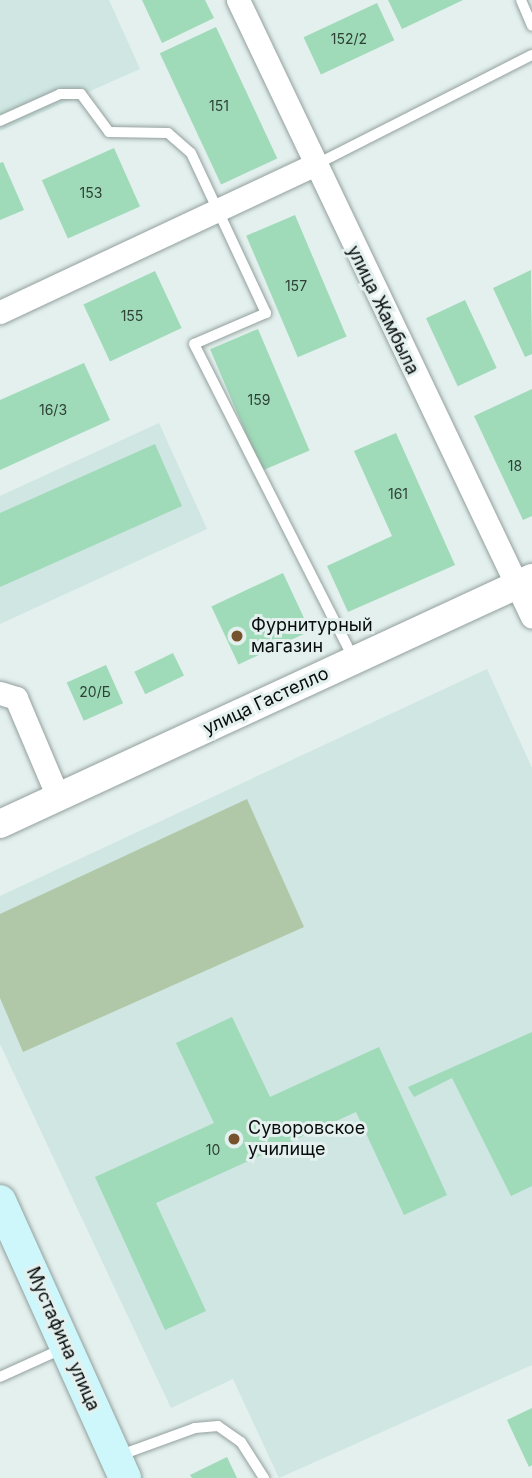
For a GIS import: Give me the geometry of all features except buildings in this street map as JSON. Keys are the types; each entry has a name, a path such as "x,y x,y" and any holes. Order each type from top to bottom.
{"main road":[{"name":"Мустафина улица","path":"0,1201 68,1346 120,1468"}],"street":[{"name":"улица Жамбыла","path":"239,0 312,166 525,581 532,617"},
{"path":"0,312 312,166"},
{"name":"улица Гастелло","path":"0,824 525,581"},
{"path":"0,693 16,698 58,797"}],"lane":[{"path":"521,0 532,26"},
{"path":"312,166 532,55"},
{"path":"0,121 60,94 81,94 109,132 157,131 180,139 221,209 266,313 194,344 354,660"},
{"path":"0,1377 68,1346"},
{"path":"120,1468 195,1427 218,1426 242,1442 264,1478"}],"shaded area":[{"path":"0,0 109,0 140,69 0,131"},
{"path":"159,423 207,529 0,624 0,496"},
{"path":"487,669 532,768 532,1365 279,1478 233,1379 171,1408 0,1044 0,896"}],"green space":[{"path":"247,799 304,927 23,1052 0,998 0,914"}],"place":[{"name":"Фурнитурный магазин","path":"237,636"},
{"name":"Суворовское училище","path":"234,1139"}]}
